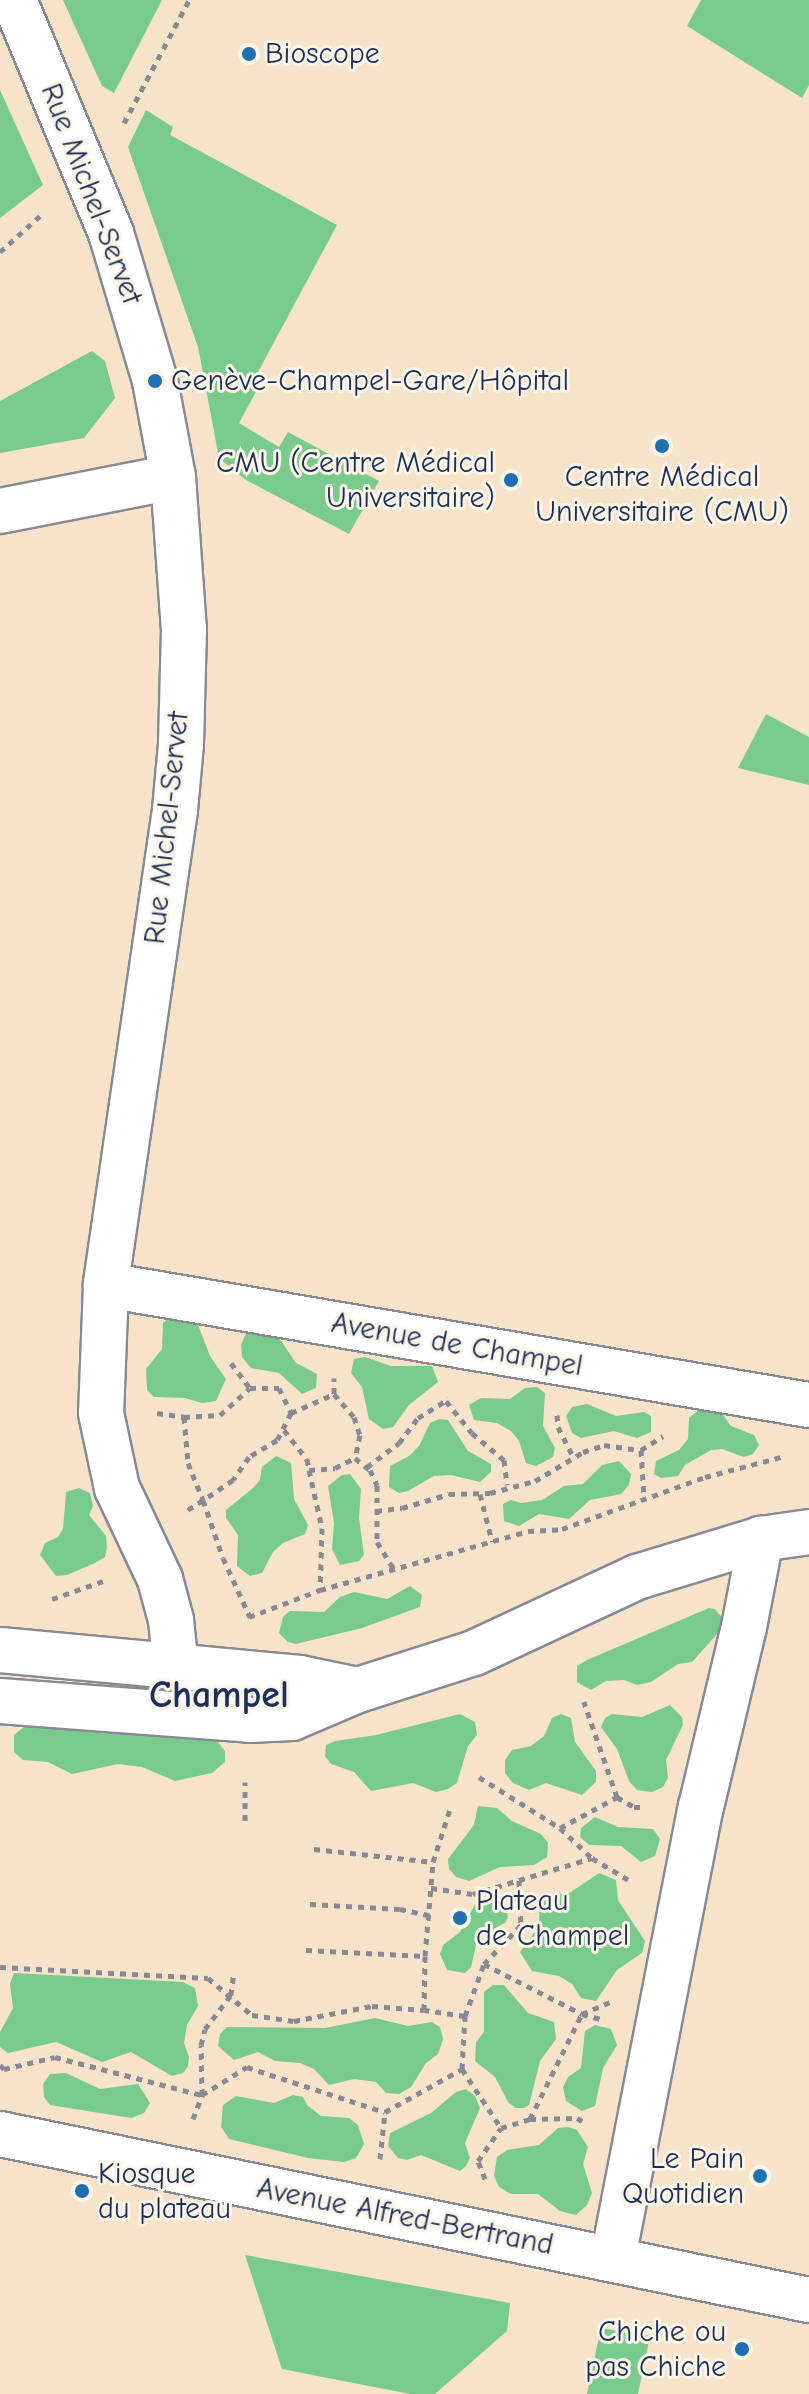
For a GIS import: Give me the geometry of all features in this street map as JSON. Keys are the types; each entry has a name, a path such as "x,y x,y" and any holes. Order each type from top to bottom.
{"street":[{"name":"Rue Michel-Servet","path":"14,0 111,233 155,381 173,477 184,629 181,744 175,810 106,1285 101,1413 117,1488 146,1546 171,1620 176,1668 171,1714"},
{"path":"0,511 173,477"},
{"name":"Avenue de Champel","path":"106,1285 809,1405"},
{"path":"598,2255 673,1947 761,1539 809,1509"},
{"path":"0,1701 250,1720 292,1718 358,1690 474,1653 637,1577 761,1539 809,1532"},
{"path":"0,1650 300,1678 358,1690"},
{"name":"Avenue Alfred-Bertrand","path":"0,2134 809,2300"}],"path":[{"path":"134,104 189,0"},
{"path":"367,1467 399,1443 418,1418 470,1382 488,1351"},
{"path":"101,1413 143,1411 184,1417 220,1415 250,1388 279,1388 291,1413 284,1430 277,1440 249,1457 233,1480 203,1500 223,1558 250,1617"},
{"path":"334,1394 354,1417 360,1435 355,1458"},
{"path":"446,1401 472,1433 504,1460 507,1485"},
{"path":"284,1430 307,1459 322,1528 320,1590"},
{"path":"376,1511 402,1508 449,1494 480,1494 507,1485 535,1481 583,1452 604,1445 641,1450 644,1498"},
{"path":"44,1603 104,1581 127,1590 171,1620 208,1632 320,1590 528,1531 562,1529 705,1477 785,1456"},
{"path":"355,1458 367,1467 377,1485 377,1542 394,1569"},
{"path":"309,1470 335,1468 355,1458"},
{"path":"480,1494 492,1541"},
{"path":"560,1828 617,1797 584,1702"},
{"path":"479,1777 560,1828 592,1858 634,1884 673,1947 627,1995 582,2014 530,2119 501,2128 462,2069 465,2016 484,1964 521,1925 519,1880"},
{"path":"245,1782 245,1821"},
{"path":"424,2010 433,1862 451,1806"},
{"path":"314,1849 433,1862"},
{"path":"431,1888 473,1894 592,1858"},
{"path":"310,1904 400,1909 429,1915"},
{"path":"306,1950 425,1956"},
{"path":"484,1964 582,2014"},
{"path":"0,1967 208,1978 252,2015 294,2021 372,2006 465,2016"},
{"path":"201,2059 205,2029 231,1995 234,1972"},
{"path":"0,2065 4,2069 55,2057 202,2095 247,2067 385,2112 462,2069"}],"green space":[{"path":"63,0 162,0 114,93 102,86"},
{"path":"701,0 809,0 809,85 802,98 687,26"},
{"path":"0,90 43,185 0,218"},
{"path":"146,110 173,127 170,135 337,225 251,385 258,388 239,423 279,447 288,432 379,481 349,534 246,480 219,458 198,347 128,147"},
{"path":"92,351 105,361 115,398 84,438 0,453 0,401"},
{"path":"766,714 809,737 809,785 738,768"},
{"path":"173,1315 195,1317 210,1356 226,1379 216,1401 202,1403 185,1398 154,1397 147,1390 146,1369 162,1349 163,1323"},
{"path":"255,1329 275,1332 296,1363 317,1374 316,1388 302,1394 279,1373 251,1368 242,1357 241,1345 245,1335"},
{"path":"365,1357 391,1366 432,1366 438,1382 409,1405 393,1427 383,1429 369,1419 362,1387 351,1373 354,1359"},
{"path":"537,1387 545,1393 543,1426 555,1448 553,1457 536,1466 526,1463 519,1441 511,1431 497,1423 474,1420 469,1405 481,1398 510,1399 525,1388"},
{"path":"587,1404 616,1416 644,1412 651,1416 651,1432 637,1438 614,1431 581,1438 572,1433 566,1416 572,1407"},
{"path":"705,1405 717,1407 731,1426 754,1435 759,1445 753,1454 744,1457 722,1449 711,1450 685,1465 678,1476 661,1478 654,1474 656,1461 679,1450 688,1439 689,1418"},
{"path":"439,1419 448,1420 468,1451 491,1464 491,1472 480,1482 451,1475 434,1476 399,1493 389,1487 390,1466 409,1456 419,1446 430,1423"},
{"path":"276,1456 291,1463 294,1499 308,1525 305,1534 283,1543 273,1552 262,1573 250,1576 237,1566 238,1535 226,1518 226,1510 253,1488 260,1480 262,1467"},
{"path":"619,1461 631,1474 629,1485 621,1494 590,1500 569,1519 539,1514 519,1526 504,1521 503,1504 511,1500 521,1503 542,1500 564,1486 583,1484 602,1465"},
{"path":"350,1474 361,1489 359,1518 364,1555 359,1561 340,1565 332,1549 334,1523 328,1486 342,1475"},
{"path":"79,1488 90,1493 93,1506 89,1515 106,1536 105,1557 67,1575 56,1576 40,1555 45,1543 58,1537 63,1529 66,1492"},
{"path":"410,1586 422,1595 420,1607 362,1628 296,1644 288,1642 279,1633 283,1617 290,1611 324,1612 340,1597 354,1592 387,1599"},
{"path":"709,1608 715,1609 724,1620 719,1632 692,1662 678,1664 651,1682 637,1685 624,1680 606,1681 591,1690 577,1682 577,1666 587,1660"},
{"path":"670,1705 682,1717 683,1725 666,1760 668,1778 663,1787 652,1792 637,1790 629,1781 617,1749 601,1727 605,1718 612,1714 642,1717"},
{"path":"460,1714 475,1722 477,1735 468,1746 457,1783 448,1789 436,1792 413,1783 371,1791 354,1772 331,1764 325,1756 326,1745 335,1741 376,1735"},
{"path":"561,1714 571,1718 575,1742 596,1771 596,1782 582,1795 546,1783 529,1790 513,1783 505,1773 505,1760 512,1750 531,1746 544,1736 552,1718"},
{"path":"25,1726 217,1741 225,1751 225,1762 212,1773 175,1781 142,1767 118,1764 72,1774 48,1762 23,1760 14,1752 14,1735"},
{"path":"478,1806 497,1808 512,1821 541,1834 548,1843 547,1857 534,1865 500,1867 469,1881 456,1877 449,1869 448,1859 474,1825"},
{"path":"595,1817 618,1827 653,1829 660,1839 655,1856 641,1862 621,1846 589,1845 580,1837 581,1828"},
{"path":"599,1873 616,1880 618,1900 645,1941 642,1953 617,1970 596,2001 581,1998 572,1984 559,1976 532,1971 520,1952 539,1926 540,1899 547,1893 568,1894"},
{"path":"492,1897 504,1904 508,1917 505,1923 484,1934 476,1945 471,1967 465,1973 447,1970 440,1954 443,1945 460,1932 478,1899"},
{"path":"14,1973 183,1982 195,1988 198,2006 187,2025 184,2043 189,2057 188,2066 183,2073 172,2076 131,2052 102,2062 56,2042 8,2053 0,2047 0,2032 13,2008 10,1984"},
{"path":"493,1985 504,1985 528,2013 554,2022 556,2039 540,2061 529,2105 524,2108 516,2108 508,2102 495,2077 475,2061 476,2042 484,2032 484,1992"},
{"path":"375,2018 408,2026 432,2022 440,2027 443,2039 438,2054 426,2063 411,2087 399,2094 386,2093 376,2082 354,2079 329,2085 314,2069 300,2063 275,2061 258,2052 234,2060 218,2046 220,2034 227,2027 325,2028"},
{"path":"595,2025 611,2029 617,2045 603,2068 595,2106 582,2111 566,2101 563,2087 568,2077 581,2068 585,2031"},
{"path":"66,2073 100,2089 138,2084 150,2103 144,2113 131,2118 50,2105 44,2097 43,2084 50,2074"},
{"path":"466,2089 475,2096 480,2108 465,2143 470,2158 466,2166 460,2171 421,2155 407,2160 398,2158 388,2146 390,2133 431,2113 456,2092"},
{"path":"293,2095 303,2097 307,2105 321,2116 349,2118 358,2125 364,2144 356,2158 344,2162 308,2158 229,2139 221,2127 223,2105 236,2096 274,2103"},
{"path":"558,2128 577,2130 588,2147 583,2164 592,2193 587,2205 576,2215 560,2211 538,2194 511,2194 499,2187 494,2176 497,2157 507,2150 539,2145"},
{"path":"245,2255 510,2303 507,2331 435,2394 410,2394 282,2369"},
{"path":"601,2328 650,2336 638,2394 587,2394"}],"place":[{"name":"Bioscope","path":"249,54"},
{"name":"Genève-Champel-Gare/Hôpital","path":"155,381"},
{"name":"Centre Médical Universitaire (CMU)","path":"662,446"},
{"name":"CMU (Centre Médical Universitaire)","path":"511,480"},
{"name":"Plateau de Champel","path":"460,1918"},
{"name":"Le Pain Quotidien","path":"760,2176"},
{"name":"Kiosque du plateau","path":"82,2191"},
{"name":"Chiche ou pas Chiche","path":"742,2349"}],"district":[{"name":"Champel","path":"219,1696"}]}
